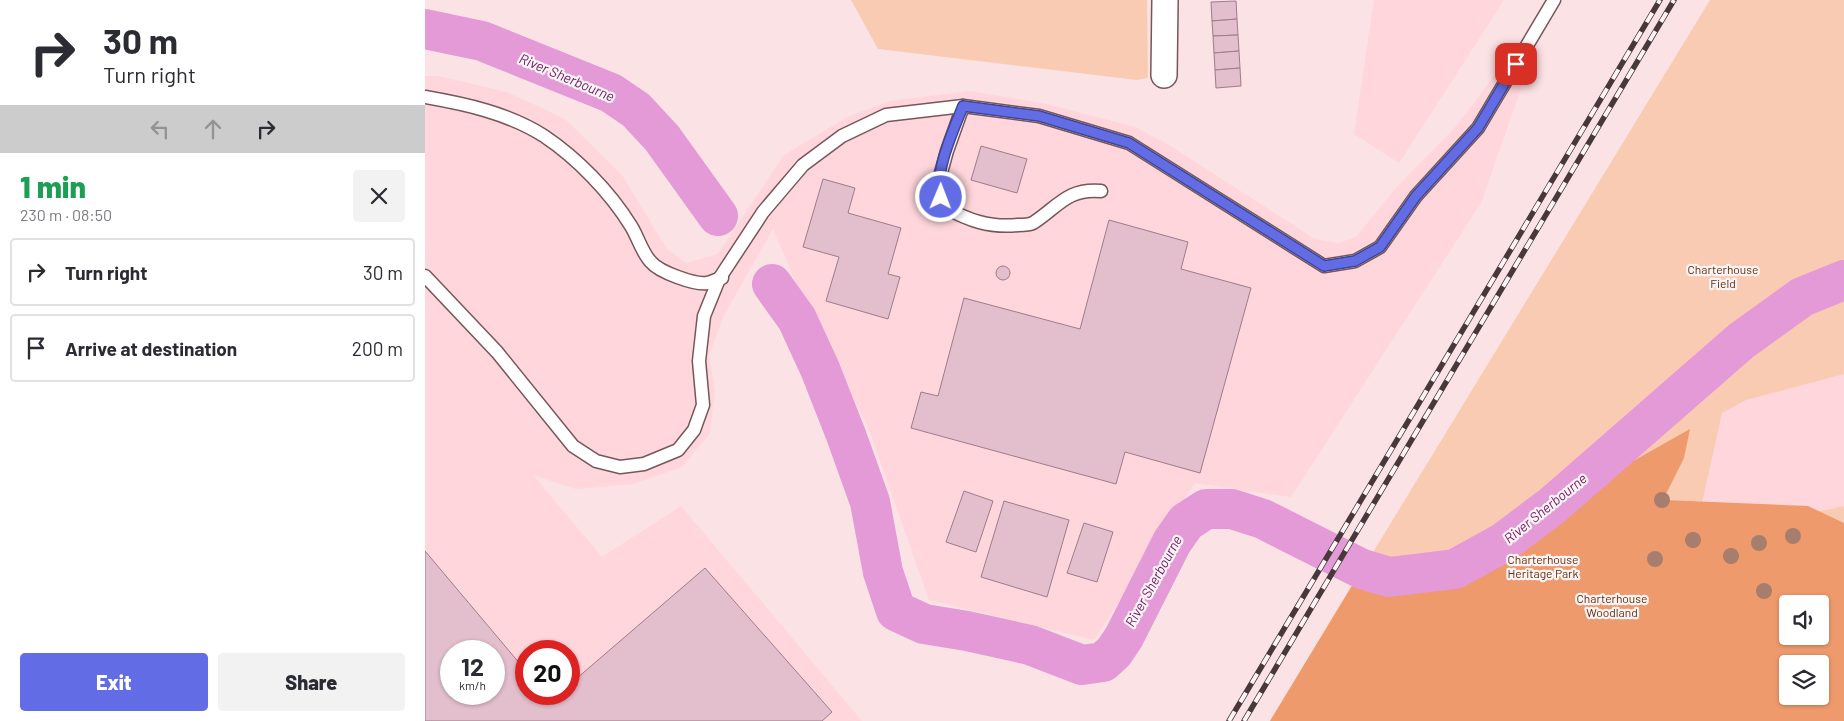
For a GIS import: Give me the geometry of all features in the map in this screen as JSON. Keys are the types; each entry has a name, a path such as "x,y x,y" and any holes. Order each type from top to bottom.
{"street":[{"path":"1164,76 1165,0"}],"lane":[{"path":"425,276 497,352 573,446 596,461 620,467 643,464 677,450 694,430 703,405 699,361 703,324 720,278 763,212 803,165 842,136 886,115 963,106 1039,116 1129,143 1324,266 1355,261 1380,247 1416,196 1478,128 1555,0"},
{"path":"425,97 464,103 543,136 575,161 609,195 630,225 651,263 679,278 706,283 720,278"},
{"path":"963,106 937,187 944,207 969,221 999,227 1031,224 1057,203 1086,190 1101,191"}],"shaded area":[{"path":"1374,0 1504,0 1399,163 1354,134"},
{"path":"1501,67 1523,83 1481,203 1291,497 1195,483 1094,640 929,600 868,427 803,299 773,229 723,317 709,356 715,391 710,433 682,467 633,484 576,489 533,475 602,557 681,506 862,721 425,721 425,76 438,76 507,92 565,119 622,175 667,249 686,263 718,254 784,155 847,117 890,101 970,91 1047,104 1135,127 1169,145 1315,239 1339,243 1356,237 1396,188 1457,125"},
{"path":"1844,349 1844,523 1696,519 1690,429"}],"green space":[{"path":"851,0 1147,0 1148,78 1137,80 878,49"},
{"name":"Charterhouse Heritage Park","path":"1710,0 1844,0 1844,374 1746,400 1722,413 1694,539 1844,506 1844,721 1270,721"},
{"name":"Charterhouse Woodland","path":"1690,429 1684,458 1663,500 1808,506 1844,523 1844,721 1270,721 1362,569 1436,572"}],"building":[{"path":"1236,1 1237,19 1212,21 1211,2"},
{"path":"1237,19 1238,35 1213,36 1212,21"},
{"path":"1238,35 1239,51 1214,53 1213,36"},
{"path":"1239,51 1240,68 1215,70 1214,53"},
{"path":"1240,68 1241,86 1216,88 1215,70"},
{"path":"981,146 1027,159 1017,193 971,180"},
{"path":"823,179 855,188 848,213 901,228 888,274 900,277 888,319 826,301 839,257 803,247"},
{"path":"1109,220 1188,242 1181,269 1251,288 1200,473 1125,452 1116,484 911,428 921,392 938,396 964,298 1080,329"},
{"path":"1000,266 1006,266 1010,273 1006,280 1000,280 996,276 996,270"},
{"path":"964,491 993,501 976,552 946,542"},
{"path":"1004,501 1069,520 1047,597 981,577"},
{"path":"1084,523 1113,532 1097,582 1067,573"},
{"path":"425,551 500,640 440,640 440,705 505,705 505,646 515,658 515,705 580,705 580,676 705,568 832,712 822,721 425,721"}],"waterway":[{"name":"River Sherbourne","path":"425,29 482,41 611,93 636,110 662,138 718,216"},
{"name":"River Sherbourne","path":"772,284 797,319 820,369 846,435 870,502 883,572 896,611 924,624 1030,645 1082,665 1103,662 1114,652 1124,637 1172,542 1186,522 1206,509 1232,509 1263,519 1362,569 1389,577 1455,569 1504,542 1553,505 1741,341 1802,297 1844,280"}],"railway":[{"path":"1229,721 1660,0"},
{"path":"1244,721 1674,0"}],"route":[{"path":"941,197 937,187 963,106 1039,116 1129,143 1189,179 1324,266 1355,261 1380,247 1416,196 1478,128 1516,64"}],"park label":[{"name":"Charterhouse Field","path":"1723,276"}]}
